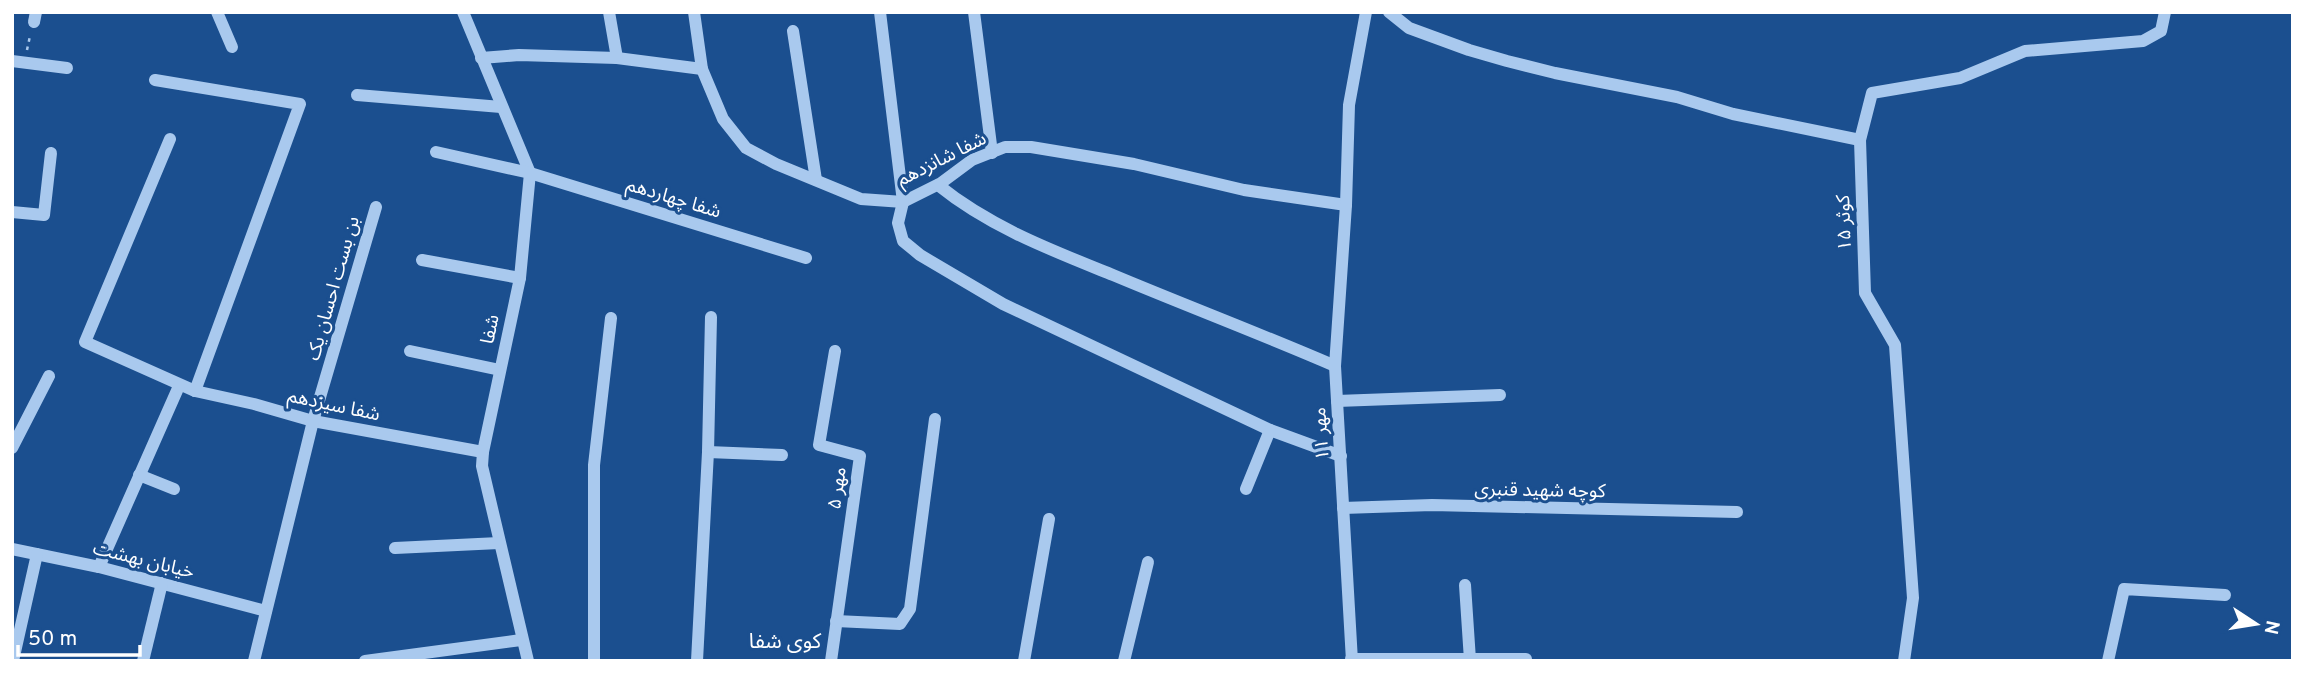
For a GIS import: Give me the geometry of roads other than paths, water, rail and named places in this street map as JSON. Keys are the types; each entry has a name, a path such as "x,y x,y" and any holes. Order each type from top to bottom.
{"street":[{"path":"217,12 232,47"},
{"name":"شفا","path":"463,12 530,173 520,278 482,452 482,466 528,661"},
{"path":"609,12 617,58"},
{"name":"شفا شانزدهم","path":"694,12 702,69 723,119 747,148 776,164 861,199 903,202 938,185 972,160 1005,147 1031,147 1134,164 1244,190 1346,205"},
{"path":"880,12 903,202 898,223 903,241 920,255 1003,304 1270,430 1341,456"},
{"path":"974,12 992,153"},
{"name":"مهر ۱۱","path":"1351,660 1335,366 1346,205 1349,105 1366,12"},
{"path":"1389,12 1409,28 1423,34 1507,61 1555,74 1677,97 1733,114 1860,140"},
{"name":"کوثر ۱۵","path":"1904,661 1913,598 1895,345 1865,293 1860,140 1872,93 1961,78 2025,51 2143,41 2161,31 2165,12"},
{"path":"793,31 816,180"},
{"path":"481,58 519,55 617,58 702,69"},
{"path":"18,62 66,68"},
{"path":"155,80 300,104 195,391"},
{"path":"357,95 501,107"},
{"name":"شفا سیزدهم","path":"170,139 85,342 195,391 313,421 482,452"},
{"name":"شفا چهاردهم","path":"436,152 530,173 806,258"},
{"path":"12,212 44,215 51,153"},
{"path":"938,185 970,209 1021,238 1231,321 1335,366"},
{"name":"بن بست احسان یک","path":"254,661 313,421 376,208"},
{"path":"422,260 520,278"},
{"path":"697,661 708,452 711,317"},
{"path":"594,661 594,465 611,318"},
{"path":"410,351 500,370"},
{"name":"مهر ۵","path":"831,661 860,456 819,445 835,351"},
{"path":"12,448 49,376"},
{"path":"99,567 179,386"},
{"path":"1337,401 1500,395"},
{"path":"836,621 900,624 910,609 934,419"},
{"path":"1245,489 1270,430"},
{"path":"708,452 782,455"},
{"path":"139,475 174,489"},
{"name":"کوچه شهید قنبری","path":"1343,508 1432,505 1737,512"},
{"path":"1024,661 1049,519"},
{"path":"395,548 499,542"},
{"name":"خیابان بهشت","path":"12,549 99,567 266,611"},
{"path":"13,661 37,554"},
{"path":"1124,661 1148,562"},
{"path":"143,661 162,583"},
{"path":"1465,585 1470,660"},
{"path":"2108,661 2124,589 2225,595"},
{"path":"365,661 522,640"},
{"path":"1351,660 1527,659"}],"district":[{"name":"کوی شفا","path":"785,641"}]}
